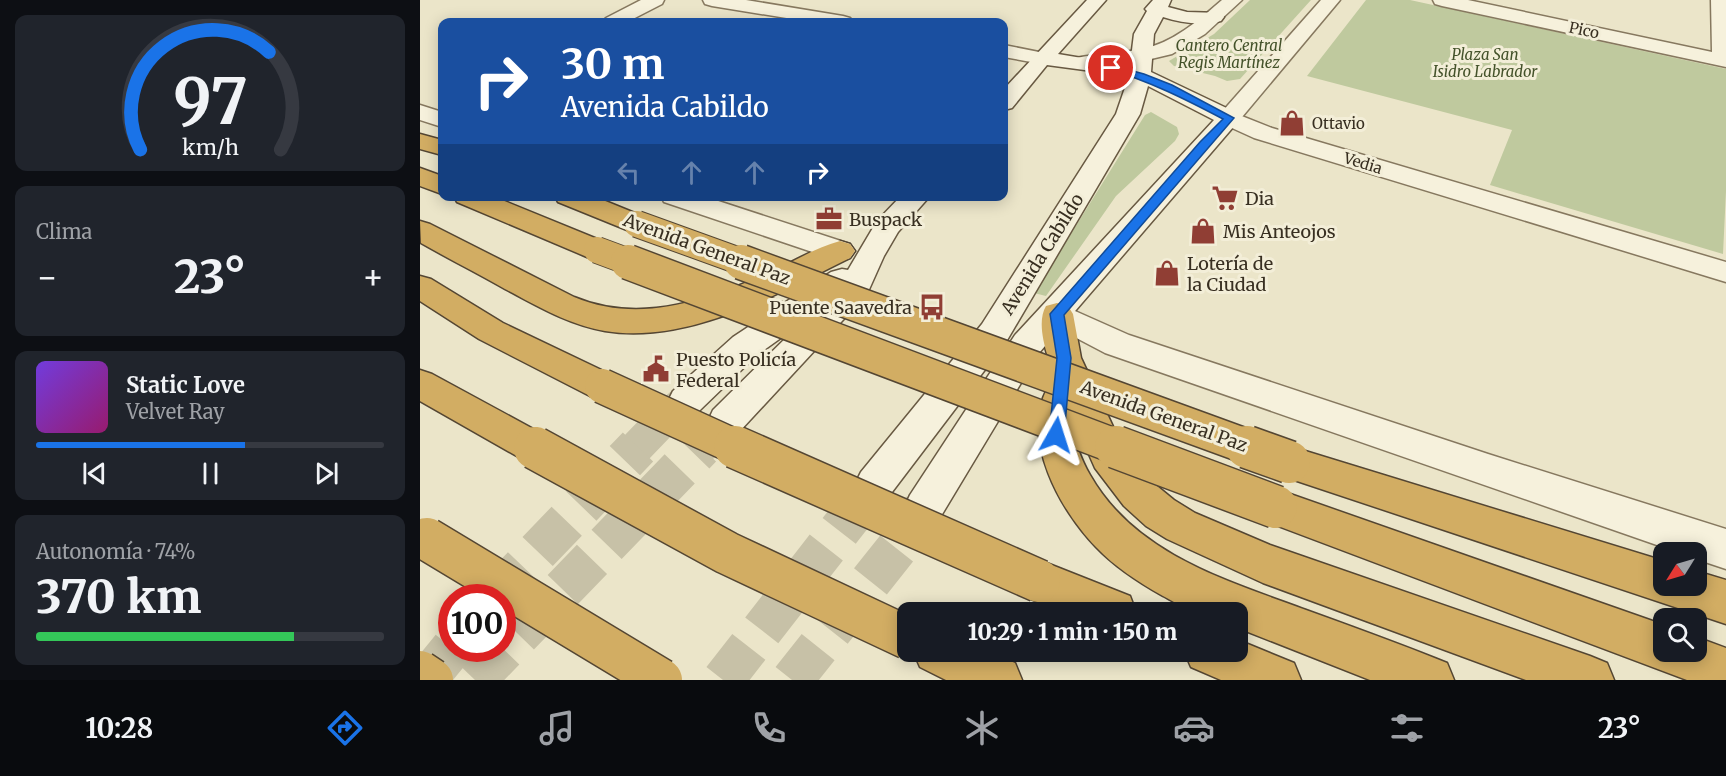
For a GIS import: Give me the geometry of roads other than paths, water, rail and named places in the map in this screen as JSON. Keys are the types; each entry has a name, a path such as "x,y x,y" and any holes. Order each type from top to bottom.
{"highway":[{"path":"420,141 438,147"},
{"path":"420,176 438,184"},
{"path":"479,201 597,250 1276,507 1653,644"},
{"name":"Avenida General Paz","path":"580,201 637,224 1289,462 1653,578"},
{"path":"420,230 577,311 617,321 668,319 704,309 855,254"},
{"path":"420,287 491,331 603,386 873,509 1090,602"},
{"path":"1057,314 1064,358 1108,457 1138,494 1160,513 1181,526 1263,563 1590,680"},
{"path":"1064,358 1056,435 1066,468 1078,492 1098,521 1122,547 1162,574 1203,593 1430,680"},
{"path":"420,384 727,553 897,633"},
{"path":"423,537 661,680"},
{"path":"1707,596 1726,602"},
{"path":"960,662 998,680"},
{"path":"1234,662 1277,680"},
{"path":"1701,662 1726,671"},
{"path":"420,672 432,680"}],"street":[{"path":"621,18 655,0"},
{"path":"712,0 819,18"},
{"path":"1008,98 1042,58 1097,0"},
{"path":"1141,65 1174,46 1233,0"},
{"path":"924,508 981,421 1027,344 1057,314 1330,0"},
{"name":"Pico","path":"1442,0 1725,60"},
{"path":"1720,0 1725,60"},
{"path":"1158,5 1186,18 1214,17"},
{"name":"Avenida Cabildo","path":"875,484 994,333 1128,114 1141,65 1144,34 1158,5"},
{"name":"Vedia","path":"1008,52 1084,63 1141,65 1169,87 1263,133 1726,272"},
{"path":"690,201 855,254"},
{"path":"804,340 674,411 745,346 840,281 855,254 887,227 912,201"},
{"path":"726,421 856,286 855,254"},
{"path":"1057,314 1117,344 1488,471 1726,549"}],"tunnel":[{"path":"636,448 662,421 686,401"},
{"path":"700,448 726,421"},
{"path":"506,584 638,447"},
{"path":"475,680 701,447"},
{"path":"723,680 875,485"},
{"path":"792,680 901,543 924,508"},
{"path":"426,680 441,662"}],"place":[{"name":"Ottavio","path":"1292,123"},
{"name":"Dia","path":"1225,198"},
{"name":"Buspack","path":"829,219"},
{"name":"Mis Anteojos","path":"1203,231"},
{"name":"Lotería de la Ciudad","path":"1167,273"},
{"name":"Puente Saavedra","path":"932,307"},
{"name":"Puesto Policía Federal","path":"656,369"}],"park label":[{"name":"Cantero Central Regis Martínez","path":"1229,54"},
{"name":"Plaza San Isidro Labrador","path":"1485,62"}]}
